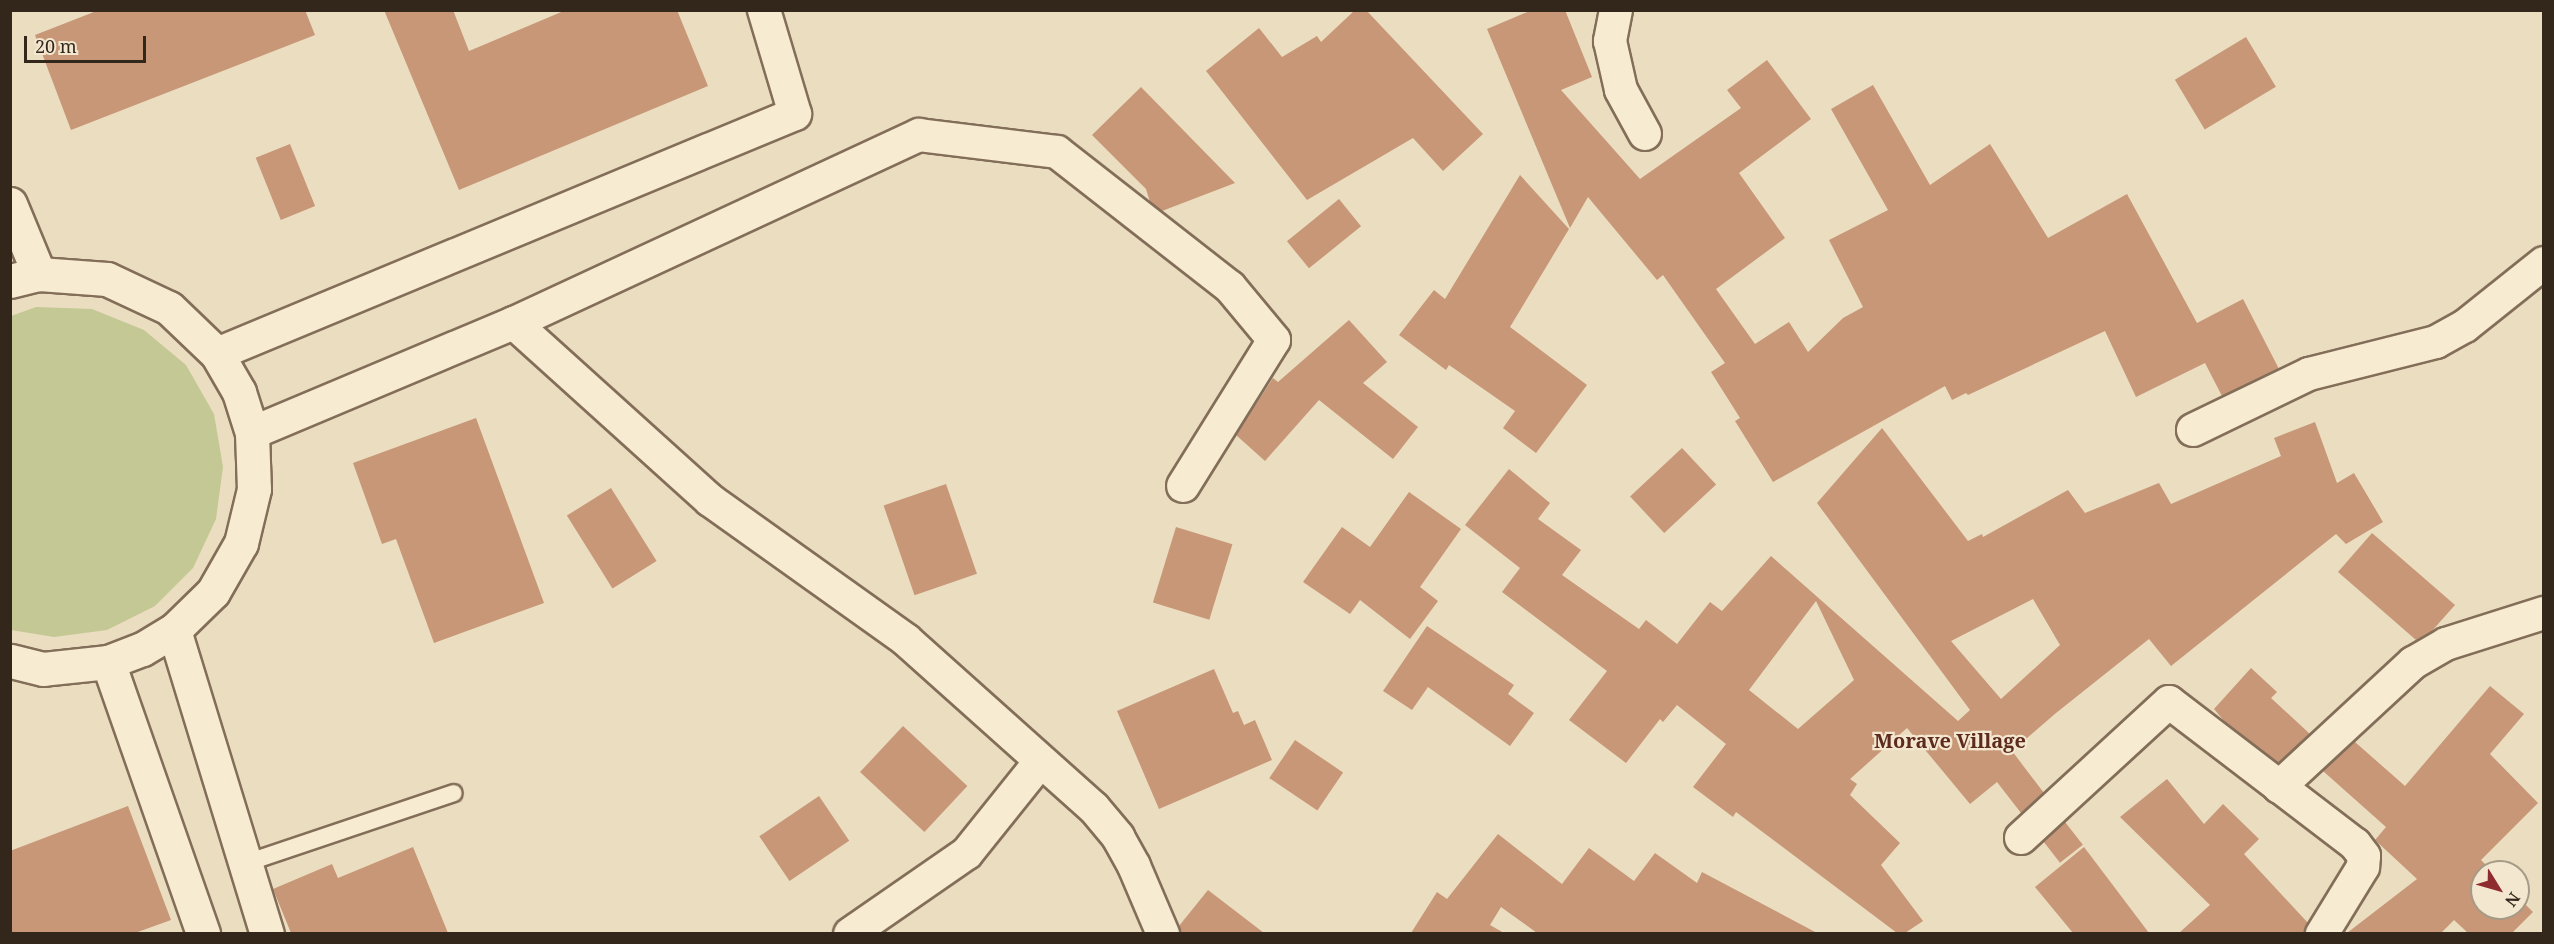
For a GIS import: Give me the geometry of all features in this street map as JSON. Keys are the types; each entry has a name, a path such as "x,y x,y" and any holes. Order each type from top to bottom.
{"street":[{"path":"217,354 795,114 764,10"},
{"path":"1616,10 1610,41 1622,90 1645,134"},
{"path":"252,433 514,322 919,135 1057,152 1230,286 1274,340 1183,486"},
{"path":"10,204 25,278 107,279 169,308 217,354 239,392 252,433 254,489 241,543 213,592 174,630 142,649 108,662 43,669 10,661"},
{"path":"2193,430 2309,374 2436,342 2465,326 2544,263"},
{"path":"514,322 710,500 906,640 1094,808 1118,837 1163,933"},
{"path":"2279,787 2412,663 2446,644 2544,613"},
{"path":"174,630 267,933"},
{"path":"108,662 203,933"},
{"path":"2021,838 2169,702 2355,844 2364,856 2363,867 2322,933"},
{"path":"850,933 967,853 1040,762"}],"lane":[{"path":"246,863 454,793"}],"green space":[{"path":"36,307 92,309 144,330 186,365 214,414 223,467 216,519 193,568 155,606 107,630 54,637 11,630 11,316"}],"building":[{"path":"99,10 305,10 315,35 71,130 35,35"},
{"path":"384,10 453,10 469,51 566,10 677,10 708,86 459,190"},
{"path":"1355,10 1366,10 1483,134 1443,171 1413,138 1307,200 1206,71 1259,28 1282,57 1317,36 1321,42"},
{"path":"1532,10 1565,10 1592,77 1561,90 1640,179 1741,108 1727,90 1767,60 1811,119 1739,173 1785,238 1716,289 1755,344 1789,322 1808,352 1843,318 1863,307 1829,240 1888,210 1831,109 1873,85 1930,185 1990,144 2048,238 2127,194 2197,323 2243,299 2279,369 2222,396 2205,363 2136,397 2105,331 1968,395 1966,393 1952,400 1945,386 1773,482 1735,421 1740,418 1711,372 1725,363 1663,275 1657,280 1588,197 1570,228 1487,29"},
{"path":"2246,37 2276,87 2205,129 2175,80"},
{"path":"1141,87 1235,183 1162,211 1150,202 1146,189 1092,135"},
{"path":"290,144 315,206 281,220 256,158"},
{"path":"1520,175 1569,229 1510,327 1587,385 1536,453 1503,428 1515,411 1449,365 1446,370 1399,335 1434,290 1445,299"},
{"path":"1339,199 1361,226 1309,268 1287,241"},
{"path":"1349,320 1387,362 1363,383 1418,427 1393,459 1319,400 1265,461 1236,435 1273,378 1278,382"},
{"path":"476,418 544,603 434,643 396,539 382,544 353,463"},
{"path":"2315,422 2337,483 2354,473 2383,522 2346,544 2336,534 2171,666 2149,639 2056,713 2012,751 2044,793 2021,813 1997,782 1970,804 1907,728 1850,779 1857,784 1850,795 1900,843 1881,865 1923,921 1905,933 1897,933 1736,812 1733,817 1693,787 1726,744 1677,705 1663,722 1660,719 1626,763 1569,720 1607,671 1502,592 1520,568 1465,525 1509,469 1550,503 1538,519 1581,550 1562,575 1639,629 1646,620 1677,644 1710,602 1722,611 1771,556 1958,721 1970,710 1817,503 1882,428 1968,541 1982,534 1983,537 2068,490 2085,513 2159,483 2171,504 2281,456 2274,438","holes":["2033,599 2060,645 2001,699 1951,641","1816,601 1854,680 1798,729 1749,690"]},
{"path":"1682,448 1716,485 1664,533 1630,496"},
{"path":"946,484 977,574 915,595 884,505"},
{"path":"611,488 657,561 612,588 567,516"},
{"path":"1409,492 1461,529 1420,587 1438,601 1410,639 1360,600 1350,614 1303,582 1342,527 1370,547"},
{"path":"1176,527 1232,544 1209,620 1153,603"},
{"path":"2372,533 2455,605 2431,632 2416,640 2338,572"},
{"path":"1427,626 1514,685 1508,694 1534,713 1510,746 1428,687 1412,710 1383,691"},
{"path":"2251,668 2277,692 2271,698 2310,734 2278,763 2225,722 2214,709"},
{"path":"1214,669 1233,713 1238,711 1244,725 1255,720 1272,760 1159,809 1117,711"},
{"path":"2490,686 2524,714 2490,754 2538,803 2481,860 2470,860 2470,920 2525,920 2512,933 2468,933 2454,920 2441,933 2347,933 2417,879 2375,840 2386,827 2323,771 2355,742 2405,786"},
{"path":"903,726 967,786 924,832 860,772"},
{"path":"1295,740 1343,772 1317,811 1269,778"},
{"path":"2167,779 2204,824 2223,804 2259,839 2244,854 2308,923 2304,933 2179,933 2210,905 2120,817"},
{"path":"819,796 849,841 790,881 759,836"},
{"path":"128,806 171,920 135,933 10,933 10,851"},
{"path":"2065,822 2083,845 2060,863 2042,840"},
{"path":"1498,834 1562,884 1589,848 1634,881 1655,853 1697,883 1702,872 1817,933 1537,933 1501,907 1490,925 1504,933 1411,933 1437,892 1447,899"},
{"path":"413,847 448,933 291,933 273,889 332,864 338,878"},
{"path":"2084,847 2149,933 2073,933 2035,887"},
{"path":"1208,890 1264,933 1181,933 1179,926"}],"district":[{"name":"Morave Village","path":"1950,740"}]}
